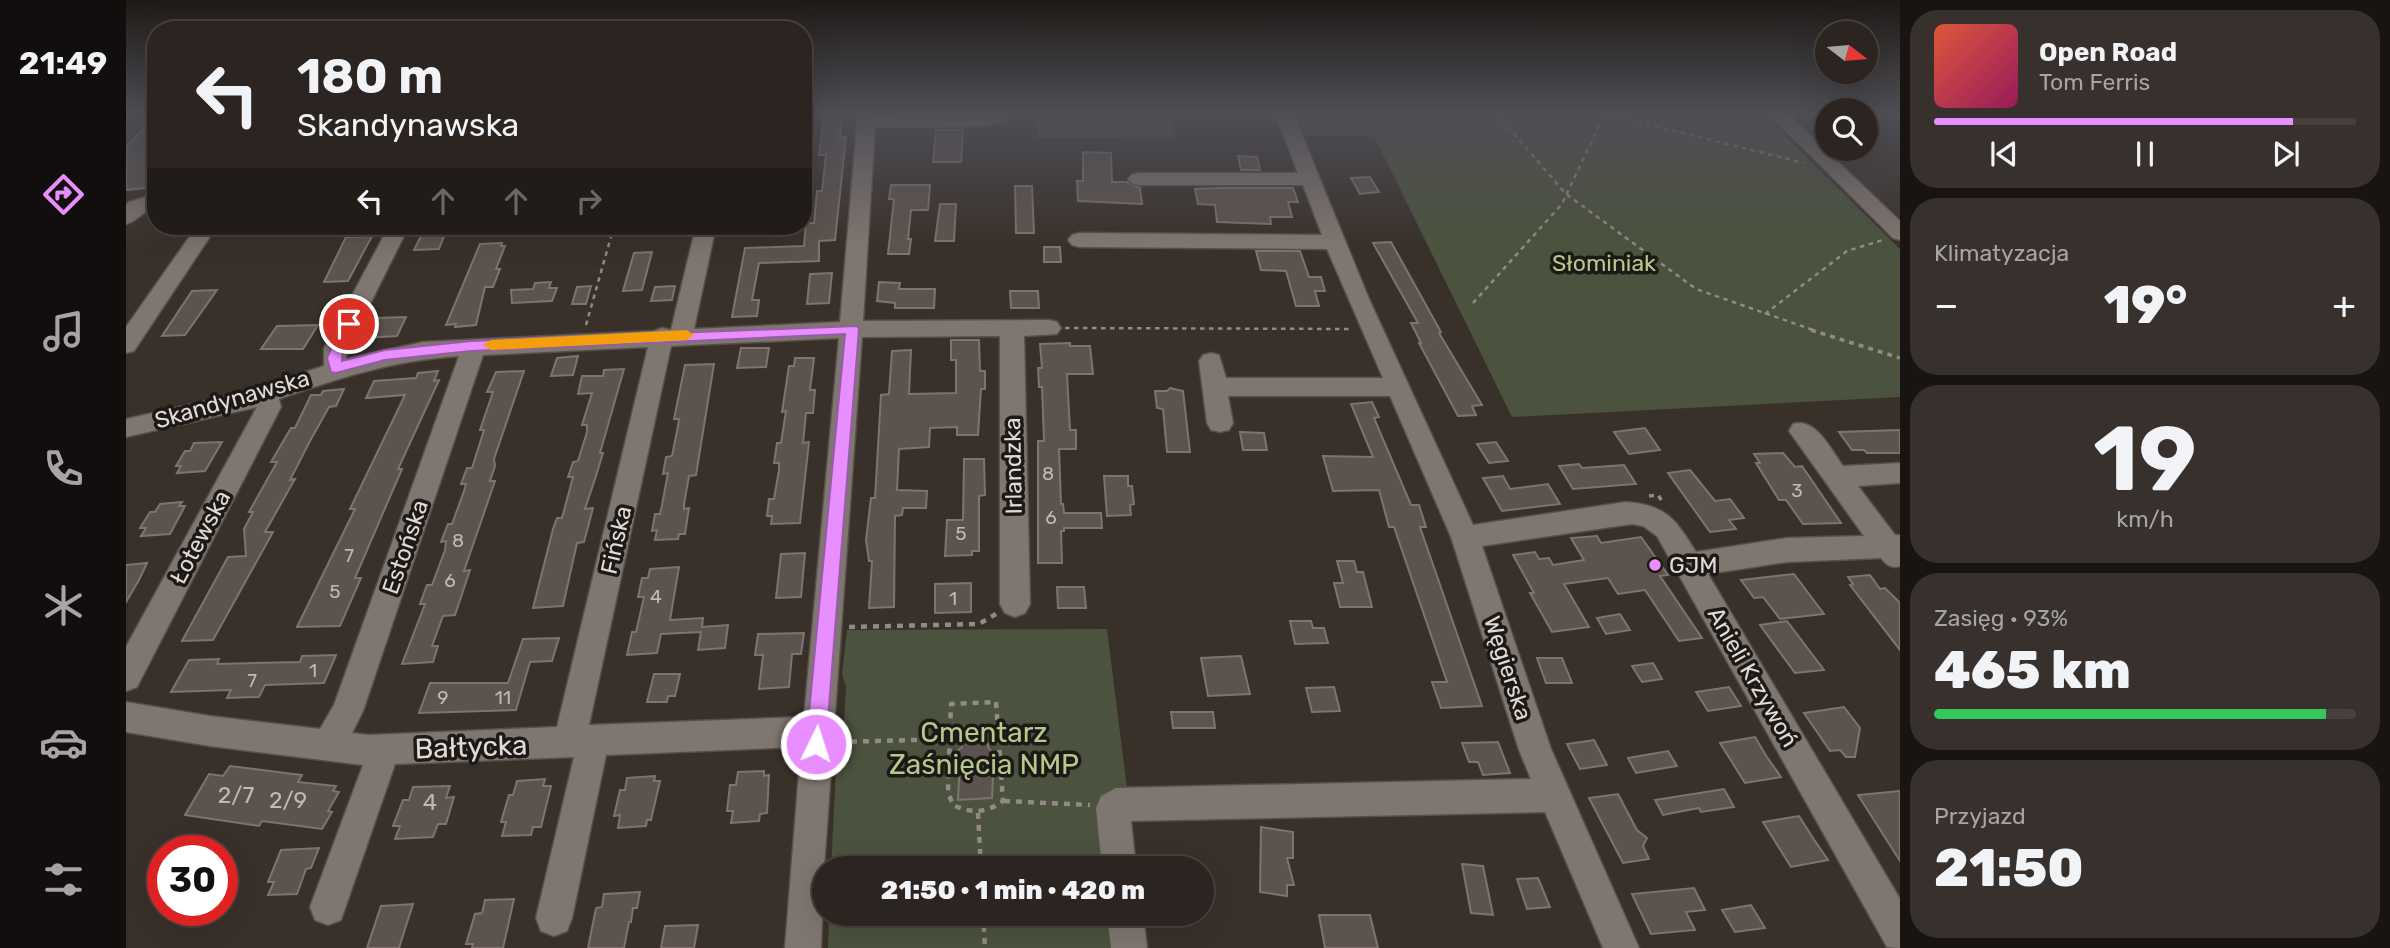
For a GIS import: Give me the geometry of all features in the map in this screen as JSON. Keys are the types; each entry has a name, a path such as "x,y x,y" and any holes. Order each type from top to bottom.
{"street":[{"path":"803,948 830,736 826,627 852,329 863,157"},
{"name":"Węgierska","path":"1303,157 1358,299 1465,537 1535,750 1621,948"},
{"path":"1823,157 1894,229"},
{"path":"1138,179 1312,179"},
{"path":"126,218 136,206 147,203"},
{"path":"126,345 201,235"},
{"path":"336,368 336,348 394,235"},
{"name":"Fińska","path":"554,918 581,743 672,336 703,235"},
{"path":"1079,240 1336,242"},
{"name":"Irlandzka","path":"1012,328 1015,604"},
{"name":"Skandynawska","path":"126,428 266,395 336,368 385,355 471,346 672,336 852,329 1049,328"},
{"name":"Estońska","path":"328,745 347,711 471,361 471,346"},
{"path":"1211,361 1220,423"},
{"path":"1214,387 1398,387"},
{"name":"Łotewska","path":"126,677 269,407 266,395"},
{"path":"1802,431 1896,552"},
{"path":"1838,477 1900,473"},
{"name":"Anieli Krzywoń","path":"1465,537 1626,513 1656,519 1667,528 1900,934"},
{"path":"1689,565 1787,550 1896,552"},
{"name":"Bałtycka","path":"126,718 235,735 384,750 830,736"},
{"path":"328,907 384,750"},
{"path":"1119,856 1121,806 1555,795"},
{"path":"1126,926 1129,948"}],"path":[{"path":"1534,157 1566,194 1696,289 1900,358"},
{"path":"1473,303 1562,204 1582,157"},
{"path":"1782,157 1837,171"},
{"path":"1765,314 1847,251 1894,229"},
{"path":"582,341 611,235"},
{"path":"1049,328 1373,329"},
{"path":"1647,496 1658,495 1666,507"},
{"path":"826,627 979,624 1015,604"},
{"path":"1003,801 996,702 951,704 948,792 953,805 978,813 990,810 1003,801 1121,806"},
{"path":"830,736 950,739"},
{"path":"978,813 980,856"},
{"path":"984,926 985,948"}],"green space":[{"name":"Słominiak","path":"1384,157 1807,157 1900,249 1900,397 1512,417"},
{"name":"Cmentarz Zaśnięcia NMP","path":"1107,629 1135,856 832,856 836,768 843,741 846,687 842,674 847,630"},
{"path":"829,926 1144,926 1147,948 828,948"}],"building":[{"path":"126,157 147,157 147,188 126,190"},
{"path":"826,157 844,157 835,240 819,241 819,261 759,263 752,300 759,300 757,316 732,317 745,248 804,246 805,235 812,235 817,191 822,191"},
{"path":"933,157 961,157 961,162 933,162"},
{"path":"1083,157 1111,157 1112,182 1127,182 1140,188 1142,204 1078,201 1077,181 1083,181"},
{"path":"1238,157 1257,157 1260,170 1241,170"},
{"path":"1370,177 1379,192 1360,194 1351,178"},
{"path":"891,185 930,185 928,210 911,210 909,254 888,254 894,199 889,199"},
{"path":"1015,186 1032,186 1034,233 1016,233"},
{"path":"1293,188 1298,202 1288,202 1292,217 1270,217 1271,224 1217,222 1215,205 1198,204 1195,189"},
{"path":"940,204 956,204 954,241 935,241"},
{"path":"445,235 439,249 414,250 421,236"},
{"path":"372,236 348,281 324,282 346,237"},
{"path":"1391,242 1441,332 1439,333 1482,405 1472,406 1476,415 1458,416 1419,343 1411,323 1418,323 1373,243"},
{"path":"502,243 501,246 505,246 496,269 500,269 493,287 485,287 476,325 446,325 480,244"},
{"path":"1044,247 1060,247 1061,262 1044,262"},
{"path":"1256,251 1300,251 1309,277 1321,277 1325,291 1315,291 1319,306 1296,306 1286,271 1261,270"},
{"path":"652,252 642,290 623,291 634,253"},
{"path":"832,273 829,303 807,304 810,274"},
{"path":"551,282 549,288 557,288 552,301 512,303 511,290 533,289 535,283"},
{"path":"879,282 900,283 899,289 935,289 934,308 895,308 895,303 877,301"},
{"path":"591,286 586,304 572,304 577,287"},
{"path":"675,286 672,300 651,301 655,287"},
{"path":"217,290 185,335 162,336 192,291"},
{"path":"1010,291 1038,291 1039,308 1011,308"},
{"path":"406,317 397,336 365,338 375,318"},
{"path":"318,325 303,349 261,349 277,326"},
{"path":"951,340 979,340 980,371 985,371 985,389 981,389 978,435 957,435 957,427 930,428 929,447 899,449 897,490 927,491 926,508 903,508 902,515 895,516 894,607 869,608 872,561 869,561 866,540 871,498 875,498 881,395 889,394 892,351 911,350 909,394 956,393 956,360 951,360"},
{"path":"1070,343 1070,346 1090,346 1093,374 1067,374 1070,430 1076,430 1076,449 1059,449 1061,504 1064,513 1101,513 1102,528 1064,528 1064,531 1061,531 1062,563 1038,563 1038,441 1044,441 1042,387 1039,387 1038,368 1042,368 1040,344"},
{"path":"741,348 769,348 766,367 737,368"},
{"path":"578,356 573,375 551,376 557,358"},
{"path":"795,358 814,358 810,390 815,390 813,413 806,413 803,443 809,442 800,523 771,524 772,516 767,516 769,499 774,499 779,470 779,463 774,463 777,443 781,443 786,411 782,412 789,366 794,366"},
{"path":"714,364 696,475 689,476 684,504 684,509 689,508 685,534 679,534 678,539 655,540 657,530 652,531 655,514 660,514 662,505 668,473 663,474 666,457 672,456 678,426 679,419 674,419 685,365"},
{"path":"624,369 600,453 603,453 585,509 593,508 584,542 577,543 563,606 533,608 553,529 557,518 562,518 573,477 568,477 573,462 578,461 587,432 587,425 582,425 592,393 578,394 582,376 603,376 604,370"},
{"path":"438,371 434,381 439,380 398,469 402,469 355,578 361,578 340,626 297,627 355,509 350,509 405,395 366,398 374,381 416,378 418,373"},
{"path":"524,371 494,459 495,466 490,481 495,481 464,571 470,570 455,615 443,616 432,646 438,646 433,662 402,664 425,604 420,604 427,585 432,585 445,550 446,541 441,542 448,524 452,524 464,491 466,484 461,484 467,468 472,468 484,430 480,430 493,392 487,392 496,372"},
{"path":"1170,388 1183,391 1190,452 1167,452 1163,409 1157,408 1155,391 1167,391"},
{"path":"344,389 336,406 329,407 310,441 290,480 295,479 265,532 273,532 213,640 182,641 228,557 246,556 244,529 253,512 249,512 277,462 271,462 291,428 295,428 311,395"},
{"path":"1372,402 1379,417 1374,418 1411,505 1419,505 1426,527 1420,527 1482,706 1441,708 1432,682 1447,682 1394,527 1389,527 1379,490 1333,491 1323,456 1373,457 1351,404"},
{"path":"1645,428 1660,450 1629,454 1614,432"},
{"path":"1900,430 1900,453 1852,450 1839,432"},
{"path":"1240,432 1264,433 1267,450 1243,450"},
{"path":"222,442 205,471 177,473 181,466 176,466 185,451 190,451 194,443"},
{"path":"1496,442 1508,461 1489,463 1477,444"},
{"path":"1783,453 1795,467 1802,466 1841,523 1803,524 1786,500 1779,500 1756,463 1760,463 1754,454"},
{"path":"964,459 984,459 985,495 979,496 979,551 972,551 972,555 945,556 947,520 963,520"},
{"path":"1579,464 1582,468 1624,465 1636,484 1573,489 1559,466"},
{"path":"1690,470 1715,501 1730,499 1744,518 1729,520 1736,529 1710,532 1668,473"},
{"path":"1104,476 1128,476 1134,504 1130,505 1131,515 1107,516"},
{"path":"1503,476 1510,489 1548,484 1560,504 1502,511 1483,478"},
{"path":"182,502 179,506 185,506 170,534 141,536 146,528 140,528 150,512 155,512 160,504"},
{"path":"1597,536 1601,543 1641,537 1668,575 1660,576 1702,638 1679,641 1645,590 1618,594 1608,578 1564,584 1589,627 1552,632 1513,555 1535,552 1539,559 1549,558 1553,565 1584,560 1571,538"},
{"path":"805,553 801,597 776,598 781,554"},
{"path":"1337,561 1354,561 1357,572 1363,572 1372,607 1340,607 1334,583 1343,583"},
{"path":"147,563 139,580 126,602 126,565"},
{"path":"679,567 670,620 703,618 702,627 728,625 725,648 698,650 701,632 661,634 657,653 627,655 632,632 636,632 644,597 638,597 642,578 648,578 650,569"},
{"path":"1794,574 1824,614 1780,619 1763,597 1754,598 1741,580"},
{"path":"1870,575 1880,589 1885,588 1900,603 1900,650 1850,585 1853,584 1848,577"},
{"path":"971,583 971,612 935,613 935,584"},
{"path":"1057,587 1084,587 1086,608 1058,608"},
{"path":"1620,614 1630,630 1606,634 1597,618"},
{"path":"1290,621 1311,621 1313,628 1324,628 1328,643 1295,644"},
{"path":"1787,621 1824,670 1795,673 1760,625"},
{"path":"804,633 801,654 792,654 789,687 759,689 763,655 755,655 758,634"},
{"path":"559,638 552,661 530,662 516,710 419,713 430,683 508,683 523,639"},
{"path":"336,655 324,683 265,685 259,697 227,698 231,690 171,692 189,660 219,659 217,664 300,662 302,656"},
{"path":"1241,656 1250,694 1208,696 1201,658"},
{"path":"1537,658 1562,658 1572,683 1546,683"},
{"path":"1653,663 1662,679 1642,682 1632,666"},
{"path":"654,674 680,674 675,696 668,696 667,702 647,702"},
{"path":"1334,687 1340,711 1312,712 1306,688"},
{"path":"1729,687 1741,706 1708,711 1696,692"},
{"path":"1844,707 1860,728 1855,757 1846,757 1840,750 1830,751 1804,713"},
{"path":"1171,712 1213,712 1215,728 1173,728"},
{"path":"988,726 988,747 998,760 993,776 992,798 958,800 959,778 952,764 956,752 962,747 962,727"},
{"path":"1755,737 1781,777 1745,783 1720,743"},
{"path":"1594,740 1607,765 1580,769 1567,744"},
{"path":"1498,742 1510,773 1483,775 1478,762 1469,762 1462,743"},
{"path":"1668,751 1677,766 1636,773 1628,758"},
{"path":"230,766 302,775 298,782 336,786 333,791 339,792 322,829 262,821 259,826 185,815 209,774 223,776"},
{"path":"764,771 764,776 769,775 767,813 760,814 759,821 731,823 733,811 727,811 730,785 736,785 738,772"},
{"path":"655,776 654,781 660,781 651,820 647,820 646,826 618,828 620,815 614,816 620,790 625,790 627,778"},
{"path":"545,779 543,786 551,786 541,827 533,827 531,835 502,836 506,822 501,822 509,795 513,795 517,781"},
{"path":"450,786 446,798 454,797 446,824 438,824 433,837 395,839 400,826 393,826 403,800 409,800 413,787"},
{"path":"1724,789 1734,807 1701,812 1699,808 1663,815 1655,800"},
{"path":"1900,791 1900,861 1858,795"},
{"path":"1618,794 1637,830 1647,838 1643,846 1649,859 1623,863 1589,798"},
{"path":"1799,816 1828,860 1791,867 1763,822"},
{"path":"1261,827 1293,832 1293,858 1287,858 1294,885 1287,885 1287,896 1260,892"},
{"path":"319,848 311,868 306,869 297,894 268,895 274,882 268,882 281,850"},
{"path":"1462,864 1483,866 1493,915 1471,913"},
{"path":"1538,878 1550,907 1527,909 1517,879"},
{"path":"1694,888 1705,910 1686,912 1695,930 1651,934 1632,894"},
{"path":"640,892 637,908 633,908 629,922 624,948 588,948 596,908 602,907 604,894"},
{"path":"514,899 503,948 472,948 473,944 466,944 475,914 482,913 485,900"},
{"path":"413,904 399,948 367,948 381,906"},
{"path":"1751,905 1765,928 1735,932 1722,910"},
{"path":"1319,915 1370,915 1378,948 1325,948"},
{"path":"698,925 694,948 661,948 665,926"}],"slow traffic":[{"path":"491,345 687,335"}],"place":[{"name":"GJM","path":"1655,565"}],"route":[{"path":"349,324 336,348 336,368 385,355 471,346 852,329 816,744"}]}
